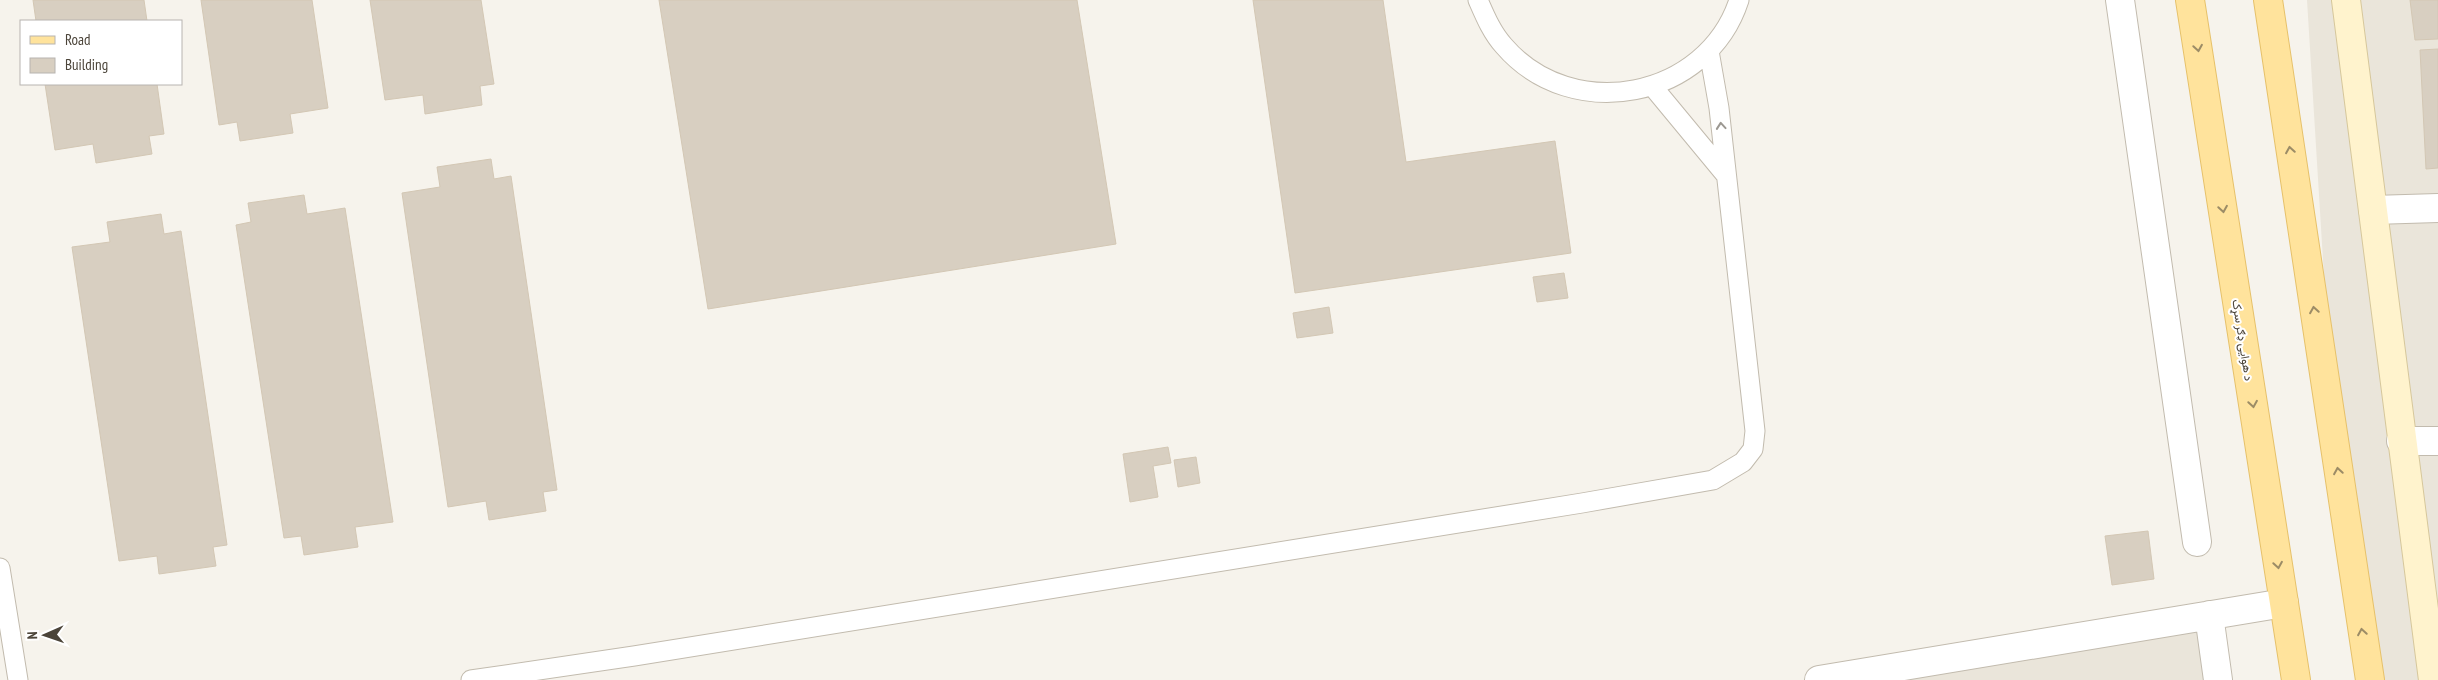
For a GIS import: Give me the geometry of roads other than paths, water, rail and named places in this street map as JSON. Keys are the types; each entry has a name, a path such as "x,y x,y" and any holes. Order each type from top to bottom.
{"main road":[{"name":"د هوایی ډګر سړک","path":"2190,0 2296,680"},
{"path":"2268,0 2370,680"}],"street":[{"path":"2120,0 2197,542"},
{"path":"2346,0 2433,680"},
{"path":"2372,210 2438,208"},
{"path":"2401,441 2438,441"},
{"path":"1819,680 2284,603"},
{"path":"2209,615 2218,680"}],"lane":[{"path":"1478,0 1489,24 1504,46 1525,65 1548,80 1573,89 1600,94 1626,93 1653,87 1684,72 1709,51 1725,31 1740,0"},
{"path":"471,680 634,656 1573,505 1713,480 1743,462 1753,449 1755,432 1719,108 1709,51"},
{"path":"1653,87 1725,174"},
{"path":"0,568 18,680"}]}
